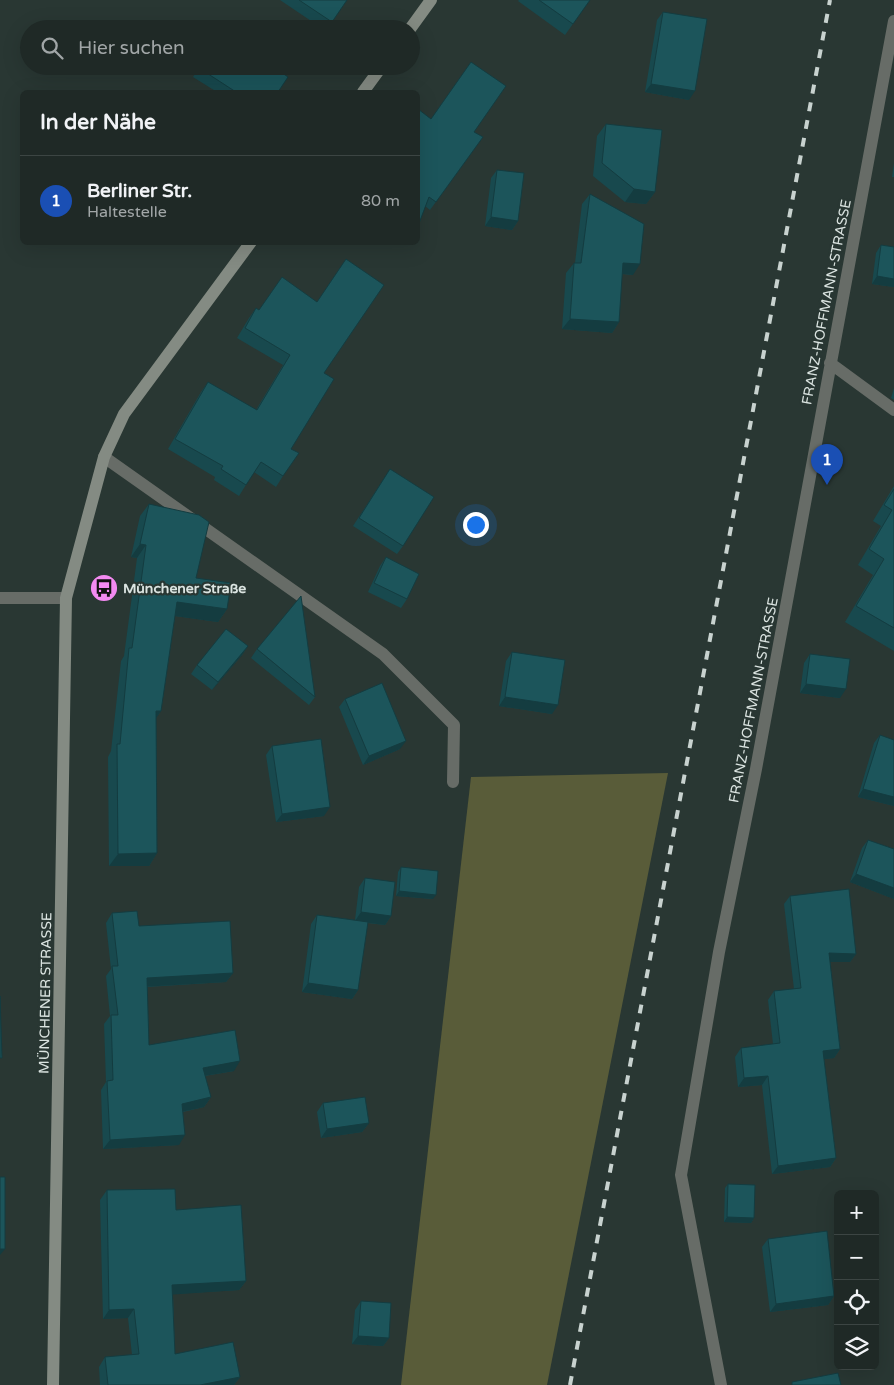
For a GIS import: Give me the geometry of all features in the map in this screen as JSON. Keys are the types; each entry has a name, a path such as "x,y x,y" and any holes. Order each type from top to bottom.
{"main road":[{"path":"417,20 431,0"},
{"path":"364,90 375,75"},
{"name":"MÜNCHENER STRASSE","path":"53,1385 66,598 104,457 124,414 249,245"}],"street":[{"name":"FRANZ-HOFFMANN-STRASSE","path":"721,1385 681,1175 719,952 756,769 894,21"},
{"path":"830,363 894,410"},
{"path":"104,457 382,654 454,725 453,782"},
{"path":"0,598 66,598"}],"green space":[{"path":"668,773 547,1385 401,1385 471,777"}],"building":[{"path":"299,0 347,0 333,20 329,20"},
{"path":"539,0 590,0 573,24"},
{"path":"663,12 707,19 695,91 651,84"},
{"path":"471,62 506,86 474,132 483,137 436,202 429,197 420,221 420,111 431,119"},
{"path":"210,75 285,75 288,77 279,90 233,90"},
{"path":"606,124 662,130 655,192 634,189 602,163"},
{"path":"497,170 524,173 518,221 491,217"},
{"path":"590,194 644,224 640,264 623,263 619,322 570,319 574,263 581,263"},
{"path":"881,245 894,247 894,279 877,276"},
{"path":"346,259 384,285 324,373 334,379 291,449 299,453 283,476 261,462 246,485 221,469 223,466 175,439 208,382 257,410 290,355 245,328 256,308 259,310 282,277 317,302"},
{"path":"390,469 434,497 403,546 359,518"},
{"path":"894,489 894,628 856,606 884,559 869,549 892,510 884,505"},
{"path":"149,504 199,515 209,522 196,578 231,583 227,609 177,602 161,711 156,711 157,853 118,854 117,744 120,744 129,648 132,648 146,545 140,544"},
{"path":"386,557 419,574 407,599 374,583"},
{"path":"301,596 315,697 257,649"},
{"path":"226,629 248,646 218,682 197,665"},
{"path":"512,652 565,660 558,705 505,697"},
{"path":"810,654 850,659 846,689 806,684"},
{"path":"382,683 406,741 369,756 345,699"},
{"path":"880,735 894,740 894,797 863,789"},
{"path":"321,739 330,807 282,814 272,746"},
{"path":"868,840 894,849 894,888 856,874"},
{"path":"401,867 438,871 436,895 399,891"},
{"path":"365,878 395,882 391,916 361,912"},
{"path":"849,889 856,954 829,953 840,1049 823,1051 836,1158 778,1166 768,1076 744,1078 741,1048 780,1043 774,991 801,988 790,896"},
{"path":"137,911 139,926 230,921 233,973 147,978 149,1045 235,1030 240,1061 203,1068 211,1097 182,1104 185,1135 110,1140 107,1081 113,1080 111,1015 118,1015 112,966 118,966 112,913"},
{"path":"317,915 368,922 358,990 308,983"},
{"path":"0,996 2,1058 0,1058"},
{"path":"365,1097 369,1123 327,1129 323,1103"},
{"path":"0,1177 5,1177 5,1249 0,1249"},
{"path":"728,1184 755,1185 754,1218 727,1217"},
{"path":"175,1189 176,1210 241,1205 246,1281 172,1285 175,1354 233,1342 240,1377 200,1385 108,1385 105,1357 139,1354 134,1309 109,1310 107,1190"},
{"path":"827,1231 834,1296 776,1304 768,1239"},
{"path":"361,1301 391,1303 389,1338 358,1336"},
{"path":"838,1373 841,1385 792,1385 792,1382"}],"railway":[{"path":"570,1385 830,0"}],"place":[{"name":"Berliner Str.","path":"827,485"},
{"name":"Münchener Straße","path":"104,588"}]}
